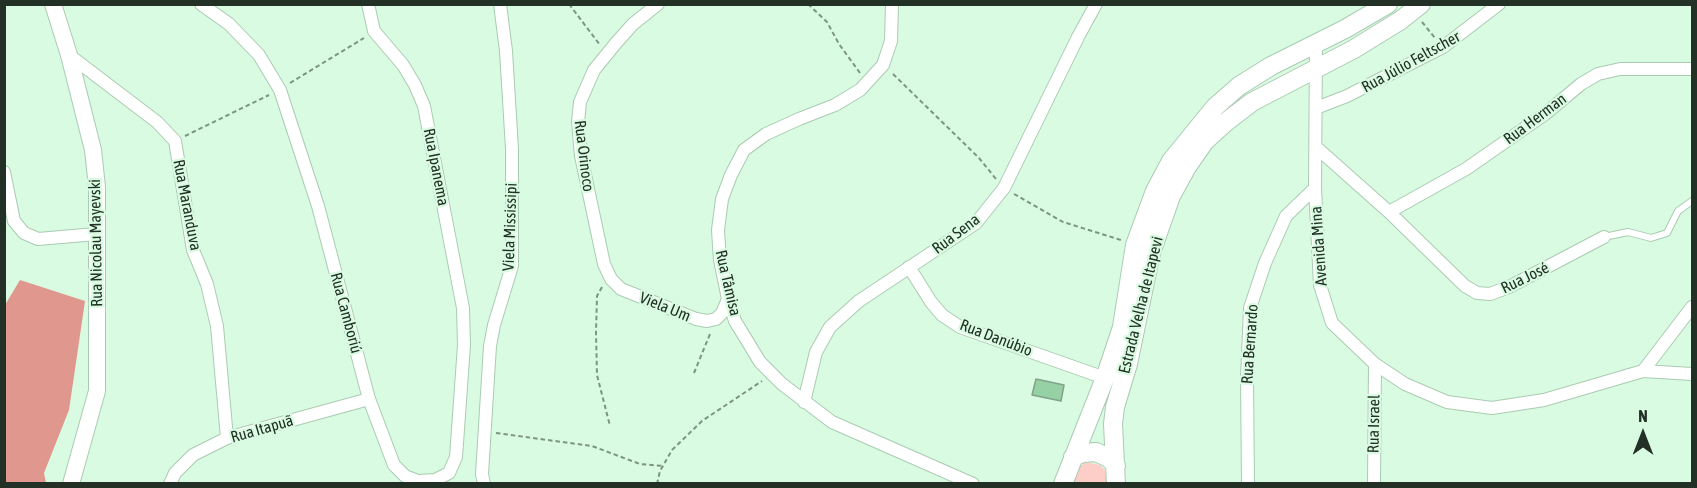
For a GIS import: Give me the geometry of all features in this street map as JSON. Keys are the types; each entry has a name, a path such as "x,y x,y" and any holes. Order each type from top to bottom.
{"main road":[{"name":"Estrada Velha de Itapevi","path":"1063,483 1105,378 1122,327 1135,245 1155,191 1171,161 1215,107 1239,86 1271,66 1388,4"},
{"name":"Estrada Velha de Itapevi","path":"1116,475 1113,424 1115,407 1128,364 1151,253 1171,196 1187,167 1205,141 1252,102 1421,13"},
{"path":"1074,457 1083,453 1096,452 1109,458 1116,475"}],"street":[{"name":"Rua Nicolau Mayevski","path":"53,4 69,55 93,150 97,187 97,391 71,483"},
{"name":"Rua Camboriú","path":"201,4 229,24 259,55 280,90 318,206 369,399 394,465 405,476 418,481 435,480 449,473 456,457 458,442 464,345"},
{"name":"Rua Ipanema","path":"368,4 375,31 403,65 424,106 463,308 464,345"},
{"name":"Viela Mississipi","path":"484,483 482,474 490,346 512,266 512,148 506,51 500,4"},
{"name":"Rua Orinoco","path":"607,269 581,156 578,122 580,102 594,70 633,24 658,4"},
{"name":"Rua Tâmisa","path":"892,4 891,40 883,65 860,90 835,105 766,134 744,150 722,199 718,230 720,260 735,321 760,362 772,375 832,422 974,483"},
{"name":"Rua Sena","path":"804,402 816,352 830,327 859,301 976,222 1004,188 1096,4"},
{"name":"Rua Júlio Feltscher","path":"1316,108 1347,96 1443,47 1499,4"},
{"name":"Avenida Mina","path":"1316,44 1316,188 1320,285 1332,323 1375,364 1405,384 1447,402 1492,408 1544,400 1643,371 1692,374"},
{"name":"Rua Maranduva","path":"69,55 158,122 175,141 193,250 207,284 217,326 227,438"},
{"name":"Rua Herman","path":"1389,212 1466,169 1545,114 1581,84 1598,74 1620,69 1692,69"},
{"name":"Rua José","path":"1317,147 1389,212 1465,286 1477,293 1490,294 1509,288 1604,237"},
{"path":"4,172 14,221 24,233 38,239 96,234"},
{"name":"Rua Bernardo","path":"1248,483 1246,377 1250,308 1265,263 1286,216 1316,188"},
{"name":"Rua Danúbio","path":"909,267 942,315 960,327 1105,378"},
{"name":"Viela Um","path":"607,269 621,289 696,320 716,319"},
{"path":"716,319 722,313 728,299"},
{"path":"1643,371 1692,307"},
{"name":"Rua Israel","path":"1374,483 1375,364"},
{"name":"Rua Itapuã","path":"170,483 175,473 193,455 227,438 369,399"}],"lane":[{"name":"Rua José","path":"1604,237 1628,232 1651,238 1667,233 1678,211 1691,203"}],"path":[{"path":"569,4 606,55"},
{"path":"808,4 827,22 839,44 867,82"},
{"path":"1421,13 1443,47"},
{"path":"175,141 280,90 375,31"},
{"path":"883,65 979,158 1004,188 1063,222 1135,245"},
{"path":"607,269 597,296 596,332 597,375 610,426"},
{"path":"694,373 716,319"},
{"path":"657,483 672,450 702,421 772,375"},
{"path":"484,431 592,446 640,464 663,466"}],"shaded area":[{"path":"20,280 85,301 69,410 44,473 46,483 5,483 5,305"},
{"path":"1086,462 1100,465 1105,470 1107,483 1070,484 1075,470"}],"building":[{"path":"1036,379 1064,385 1061,401 1032,395"}]}
